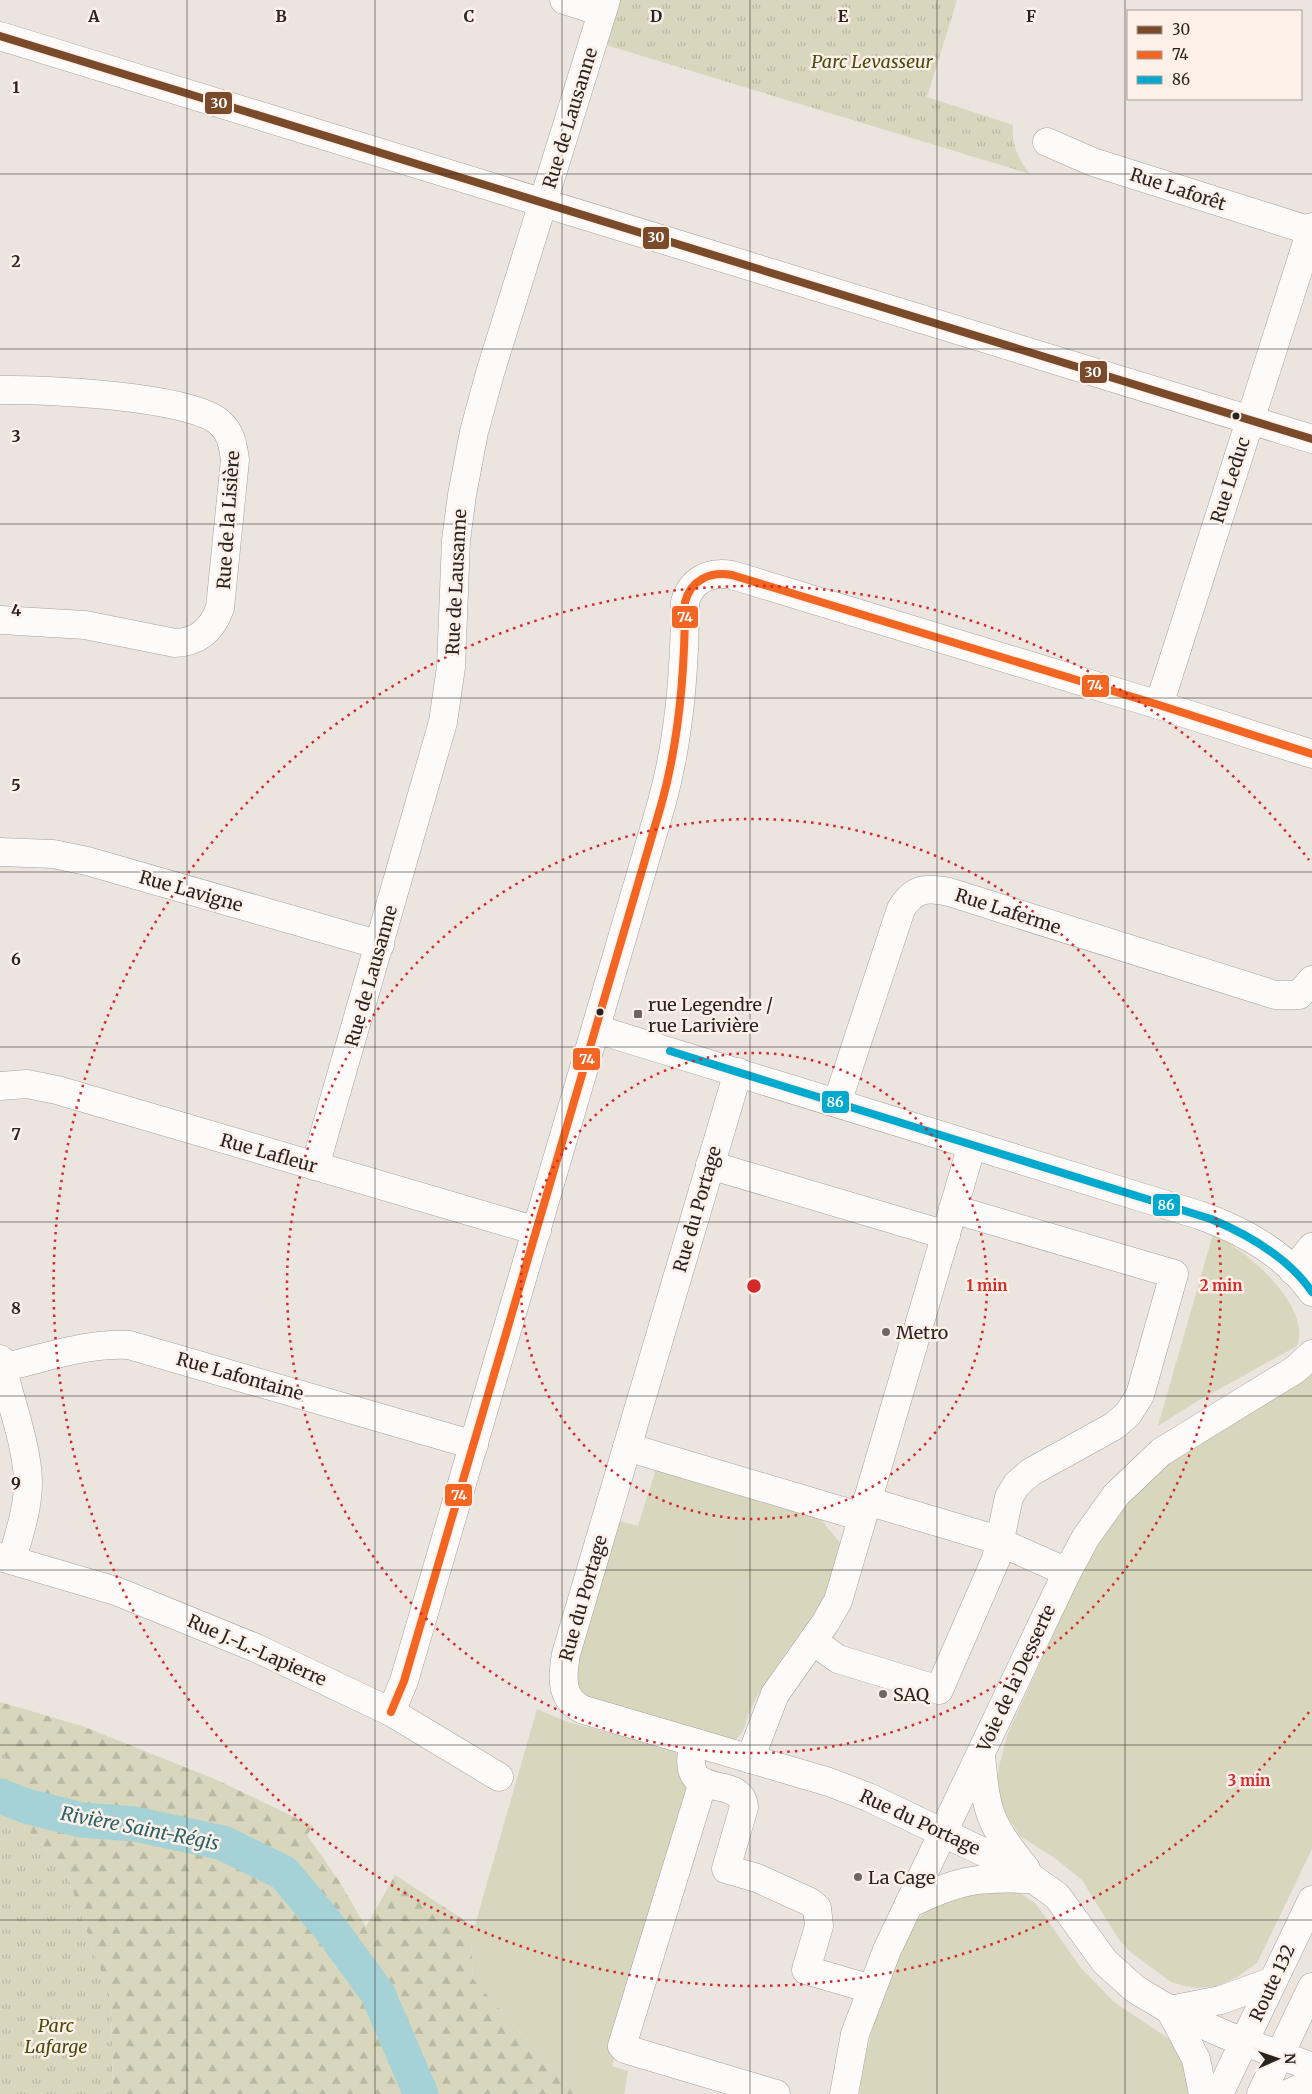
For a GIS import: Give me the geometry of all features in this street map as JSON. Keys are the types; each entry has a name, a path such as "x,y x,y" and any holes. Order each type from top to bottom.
{"main road":[{"path":"564,0 604,6"},
{"name":"Rue de Lausanne","path":"315,1166 435,755 446,710 452,651 456,540 472,441 490,373 604,6"},
{"path":"0,36 1312,439"},
{"name":"Rue Laforêt","path":"1048,142 1093,162 1311,229"},
{"name":"Rue Leduc","path":"1159,704 1311,229"},
{"name":"Rue de la Lisière","path":"0,390 81,392 196,410 219,421 227,430 233,442 235,460 220,608 213,624 200,637 187,642 175,643 85,624 0,620"},
{"path":"391,1712 404,1681 474,1446 668,778 682,702 685,602 688,593 698,581 713,574 732,575 1159,704 1312,754"},
{"name":"Rue Lavigne","path":"0,852 53,854 88,861 380,945"},
{"name":"Rue Laferme","path":"837,1103 901,909 908,898 923,889 949,892 1275,995 1298,995 1312,980"},
{"path":"596,1029 1211,1219 1256,1241 1293,1271 1312,1292"},
{"name":"Rue du Portage","path":"738,1072 566,1654 563,1672 564,1686 568,1699 574,1706 850,1790 1019,1869 1035,1879 1065,1904 1098,1954 1112,1970 1135,1989 1170,2010 1244,2042 1312,2067"},
{"name":"Rue Lafleur","path":"0,1086 40,1086 537,1231"},
{"path":"750,1759 775,1694 813,1641 838,1601 972,1145"},
{"path":"710,1165 946,1235"},
{"path":"813,1641 838,1659 939,1690 996,1559 1006,1508 1017,1484 1042,1464 1114,1426 1132,1408 1140,1395 1174,1274 953,1209"},
{"path":"1293,1271 1312,1247"},
{"name":"Rue Lafontaine","path":"1,1364 112,1344 129,1345 474,1446"},
{"name":"Voie de la Desserte","path":"844,2094 855,2034 871,1990 909,1904 1067,1572 1101,1515 1116,1495 1145,1466 1179,1439 1296,1369 1312,1354"},
{"path":"1,1364 25,1459 28,1480 24,1517 6,1559"},
{"path":"627,1446 864,1509 1000,1542 1067,1572"},
{"name":"Rue J.-L.-Lapierre","path":"6,1559 94,1584 194,1622 391,1712 499,1777"},
{"path":"694,1743 689,1760 690,1768 696,1778 703,1782 734,1791 744,1801 744,1807 726,1868 772,1885 810,1902 817,1908 819,1926 806,1970 871,1990"},
{"name":"Rue du Portage","path":"981,1753 985,1797 991,1818 1004,1843 1035,1879"},
{"path":"703,1782 622,2046 625,2050 776,2094"},
{"name":"Rue du Portage","path":"909,1904 942,1888 970,1880 1035,1879"},
{"name":"Route 132","path":"1220,2094 1312,1900"},
{"path":"1203,2094 1196,2059 1170,2010 1221,2000 1273,1981"},
{"name":"Route 132","path":"1261,2094 1312,1987"},
{"path":"1287,2094 1312,2083"}],"green space":[{"name":"Parc Levasseur","path":"620,0 957,0 927,97 1013,125 1013,139 1016,151 1030,174 606,45"},
{"path":"1213,1234 1226,1241 1257,1265 1285,1296 1295,1313 1299,1330 1297,1346 1196,1402 1158,1426"},
{"path":"1312,1375 1312,1849 1257,1963 1237,1977 1218,1986 1197,1988 1184,1986 1171,1982 1129,1951 1118,1938 1082,1880 1056,1859 1020,1836 1002,1808 997,1784 999,1766 1008,1733 1074,1589 1108,1527 1127,1502 1178,1457"},
{"path":"656,1469 819,1517 841,1544 827,1591 820,1605 767,1680 750,1710 744,1729 735,1740 583,1695 578,1689 575,1659 616,1520 638,1526"},
{"path":"0,1702 82,1726 217,1780 313,1826 307,1835 339,1881 366,1927 395,1875 470,1924 473,1979 575,2094 113,2094 111,2000 65,1869 9,1811 9,1763 0,1750"},
{"path":"537,1709 567,1722 675,1750 693,1798 612,2066 628,2071 624,2094 575,2094 473,1979 470,1924 475,1925"},
{"name":"Parc Lafarge","path":"0,1750 9,1763 9,1811 65,1869 111,2000 113,2094 0,2094"},
{"path":"1003,1890 1020,1893 1036,1904 1081,1968 1114,2002 1175,2043 1182,2055 1190,2094 860,2094 868,2048 886,1986 912,1929 927,1909 942,1897 963,1893"}],"waterway":[{"name":"Rivière Saint-Régis","path":"0,1796 26,1806 81,1820 135,1824 223,1843 284,1873 333,1932 378,1994 421,2094"}],"transit line":[{"name":"30","path":"0,36 1312,439"},
{"name":"74","path":"391,1712 404,1681 662,802 673,752 680,703 684,653 685,602 692,588 702,579 709,576 716,574 732,575 1159,705 1312,754"},
{"name":"86","path":"670,1051 1211,1219 1267,1248 1291,1268 1312,1292"}],"place":[{"name":"rue Legendre / rue Larivière","path":"638,1014"},
{"name":"Metro","path":"886,1332"},
{"name":"SAQ","path":"883,1694"},
{"name":"La Cage","path":"858,1877"}]}
